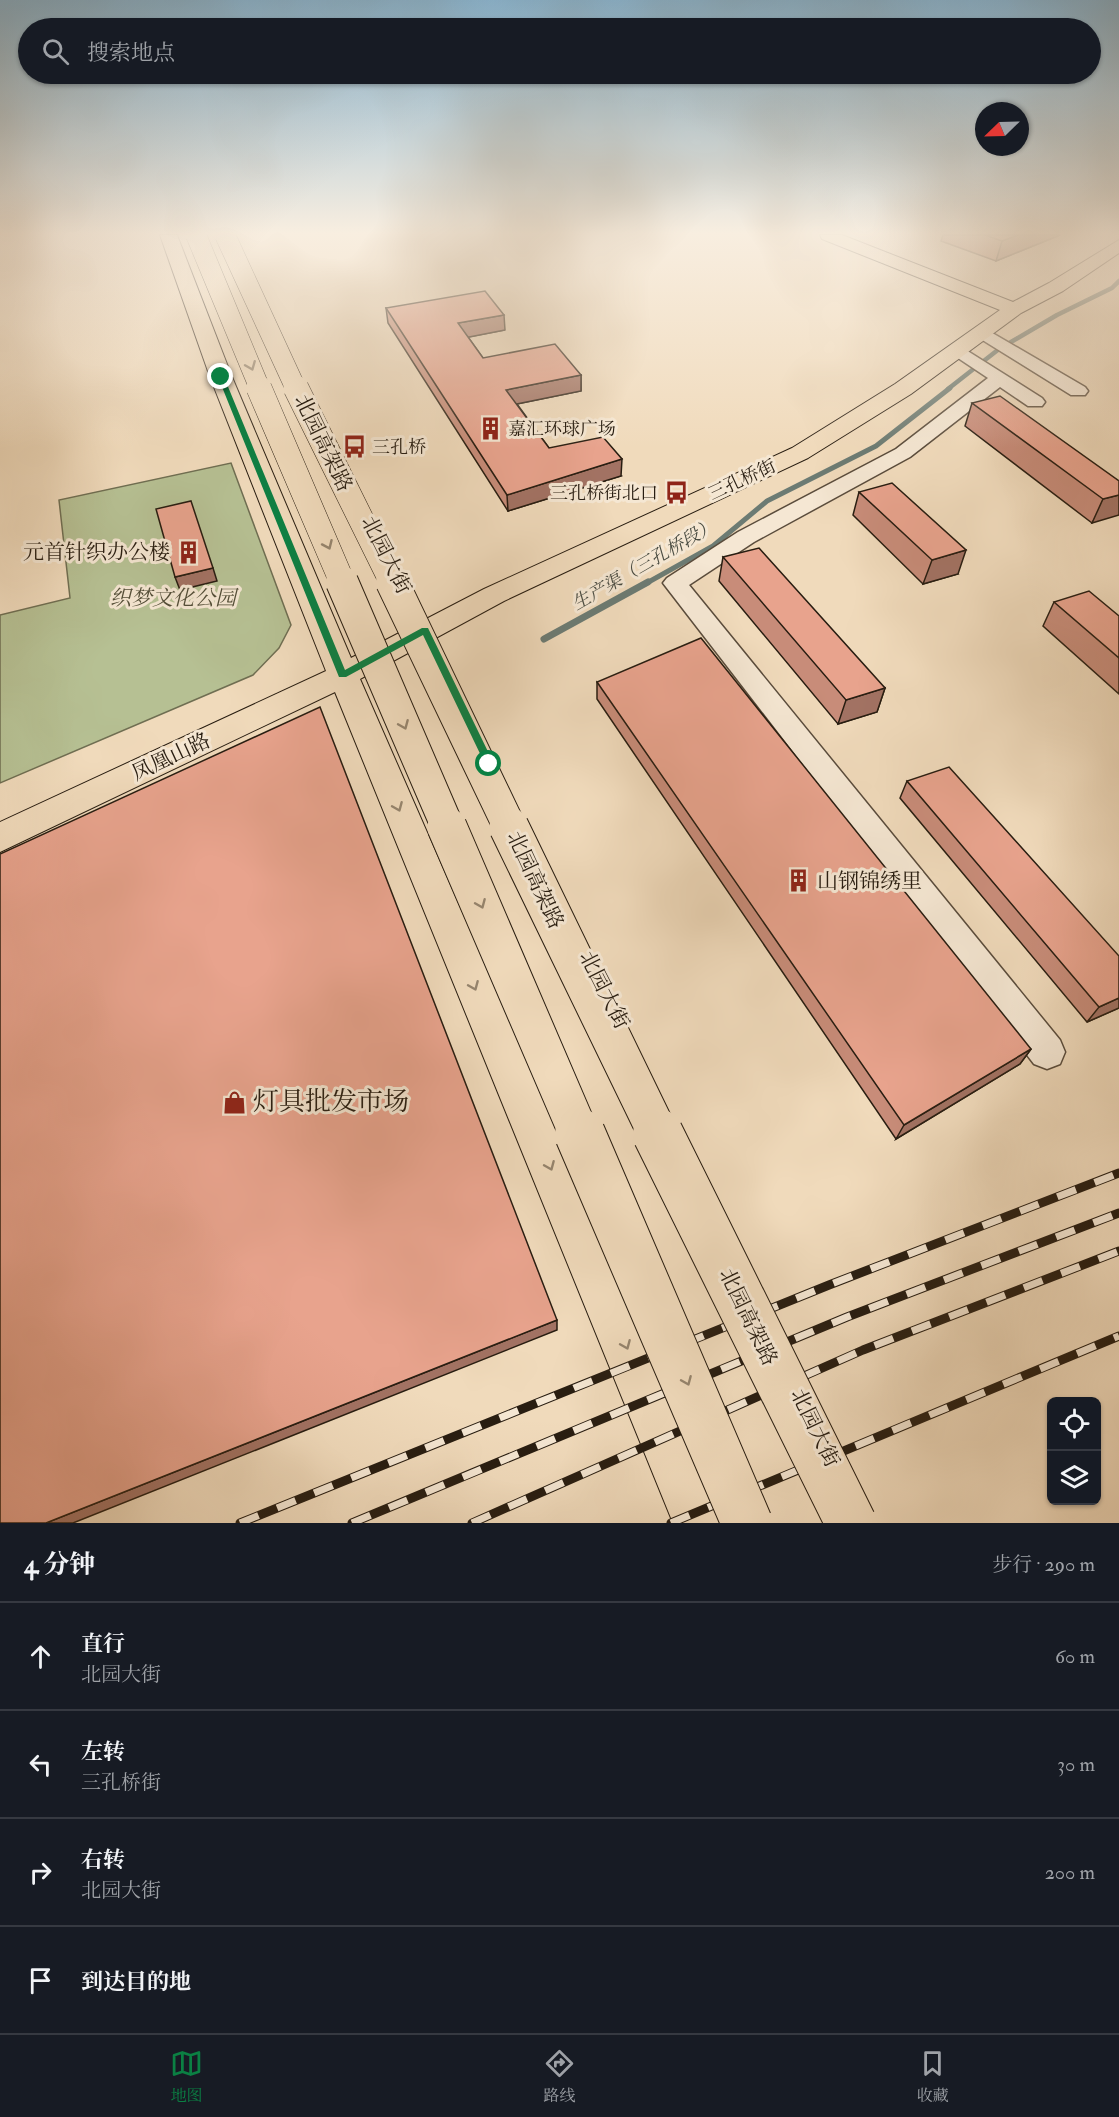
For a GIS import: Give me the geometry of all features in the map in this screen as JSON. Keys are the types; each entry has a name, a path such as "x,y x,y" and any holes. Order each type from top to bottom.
{"main road":[{"path":"195,306 221,377 343,675 700,1523"},
{"name":"北园高架路","path":"225,306 747,1523"},
{"name":"北园高架路","path":"259,306 299,395 415,628 618,1054 851,1523"},
{"name":"北园大街","path":"261,306 634,1050 860,1523"},
{"path":"267,306 282,356 299,395"},
{"path":"1007,306 1014,309"},
{"name":"三孔桥街","path":"343,675 425,630 504,591 801,453 903,389 980,364 982,332 1019,306"},
{"name":"凤凰山路","path":"0,838 343,675"}],"street":[{"path":"982,332 1078,391"},
{"path":"1035,402 980,364 903,453 746,537 675,583 1047,1052"}],"green space":[{"name":"织梦文化公园","path":"231,463 291,625 279,648 253,675 0,783 0,615 70,598 59,500"}],"building":[{"name":"嘉汇环球广场","path":"497,306 504,315 458,323 483,358 555,344 581,375 506,390 549,448 603,437 622,459 507,495 386,308"},
{"path":"1000,396 1119,481 1119,495 1103,499 972,403"},
{"path":"892,483 966,550 932,560 859,492"},
{"name":"元首针织办公楼","path":"191,501 213,568 175,577 156,509"},
{"path":"759,548 885,688 846,700 723,557"},
{"path":"1089,591 1119,616 1119,658 1054,602"},
{"name":"山钢锦绣里","path":"701,638 1031,1049 904,1125 597,682"},
{"name":"灯具批发市场","path":"320,707 557,1320 46,1523 0,1523 0,854"},
{"path":"949,767 1119,956 1119,998 1099,1007 907,781"}],"waterway":[{"name":"生产渠（三孔桥段）","path":"948,389 999,349 1075,306"},
{"name":"生产渠（三孔桥段）","path":"645,584 713,546 767,501 876,446 950,388"},
{"name":"生产渠（三孔桥段）","path":"544,639 648,582"}],"railway":[{"path":"240,1523 829,1285 1119,1173"},
{"path":"352,1523 847,1317 1119,1213"},
{"path":"472,1523 863,1350 1119,1251"},
{"path":"671,1523 1119,1336"}],"place":[{"name":"嘉汇环球广场","path":"490,429"},
{"name":"三孔桥","path":"354,447"},
{"name":"三孔桥街北口","path":"676,493"},
{"name":"元首针织办公楼","path":"188,552"},
{"name":"山钢锦绣里","path":"799,881"},
{"name":"灯具批发市场","path":"235,1102"}],"route":[{"path":"221,377 343,675 425,630 489,764"}]}
